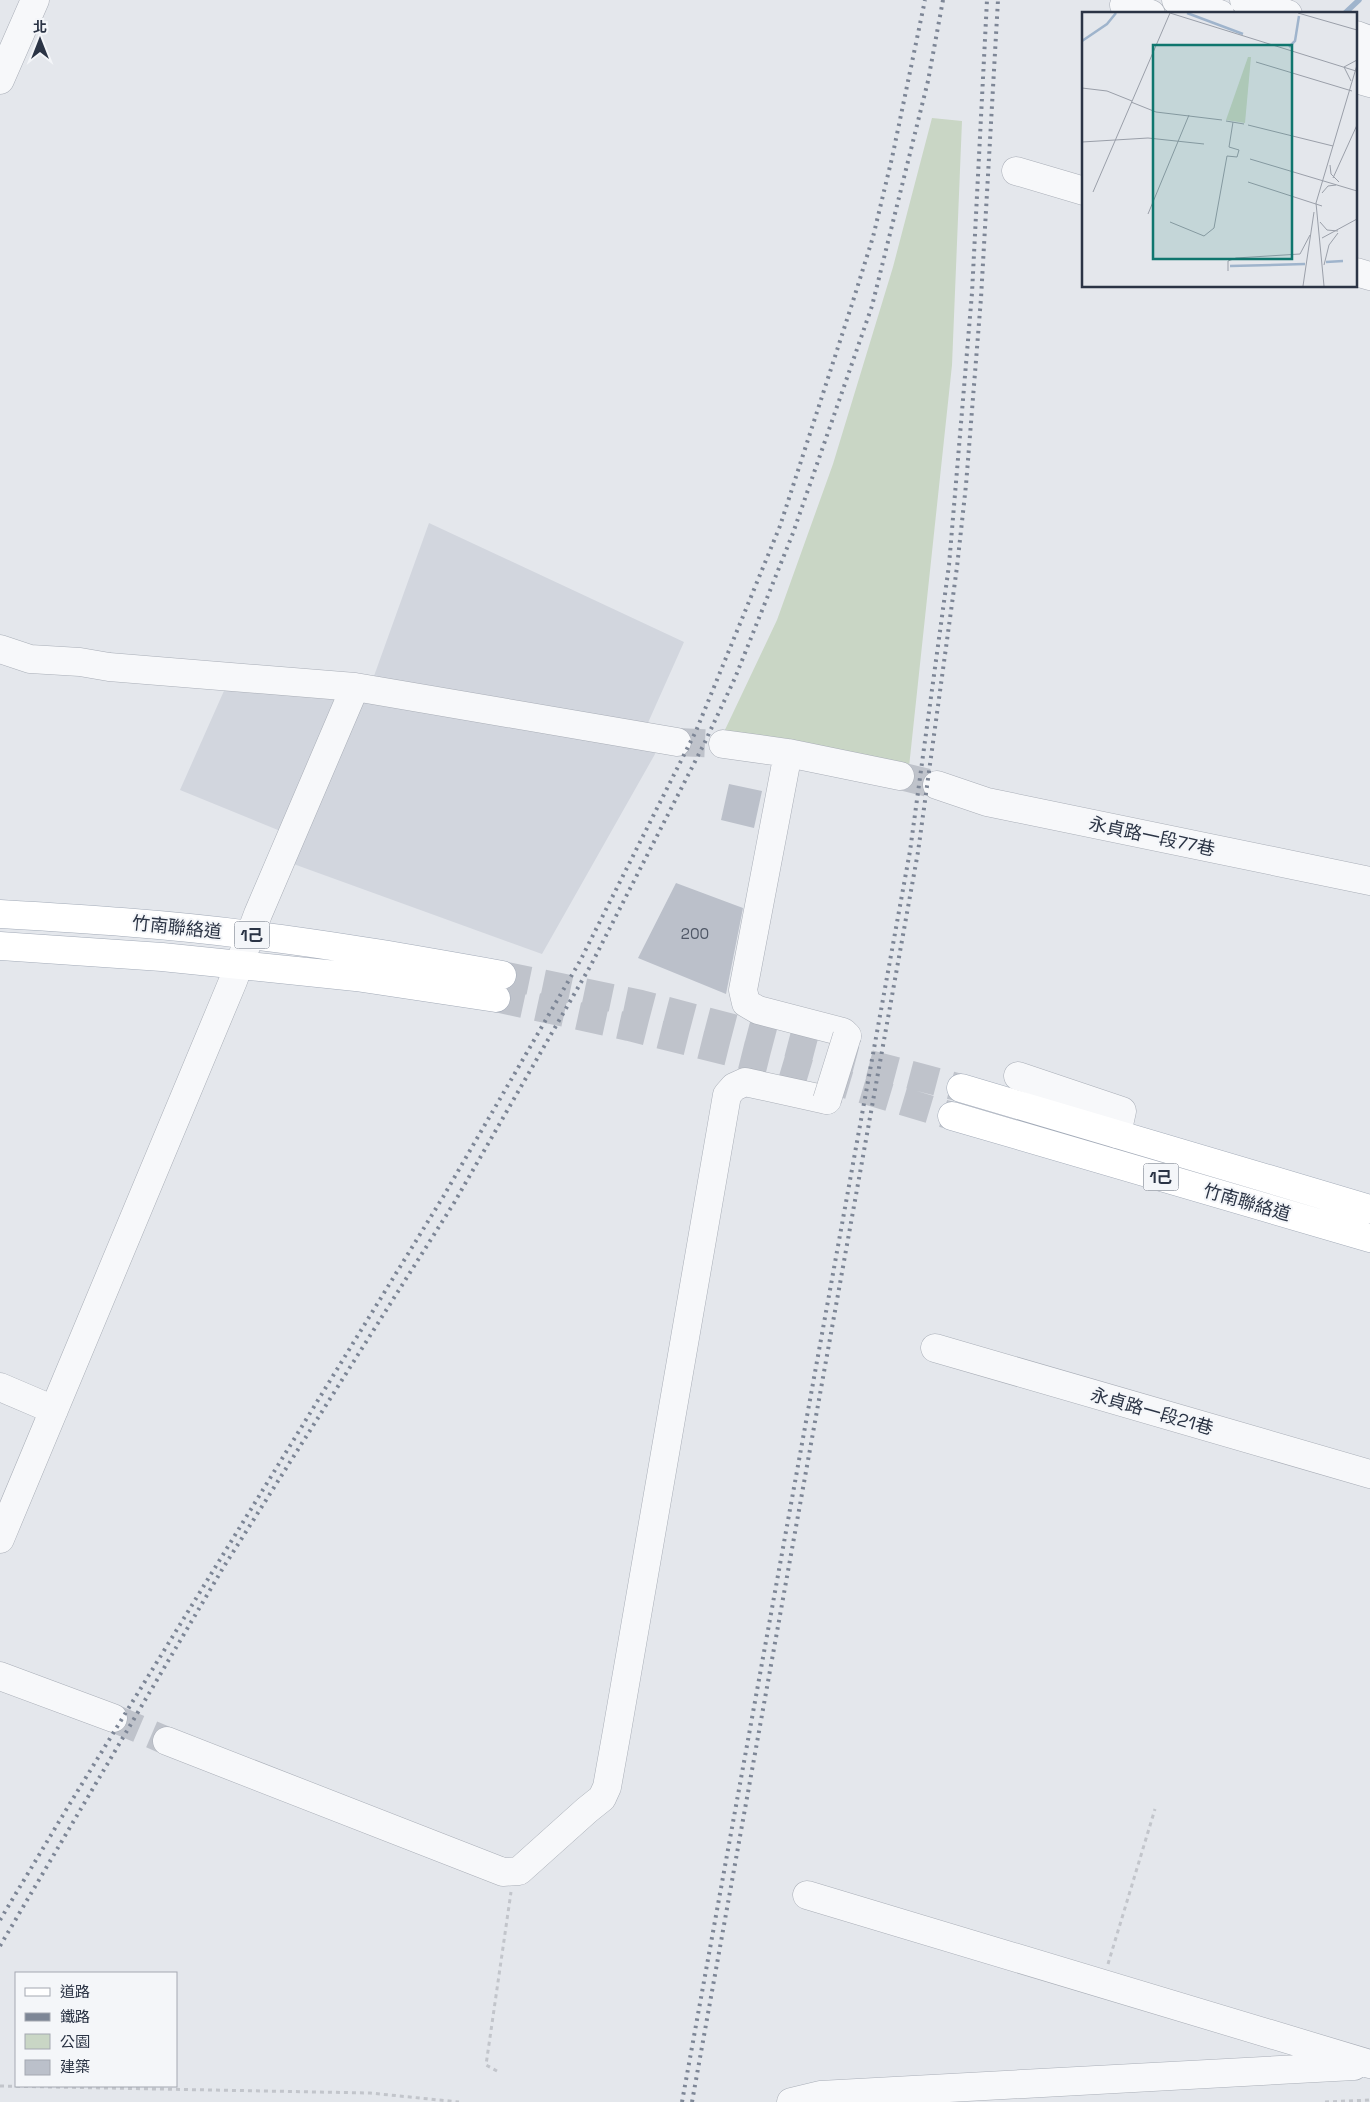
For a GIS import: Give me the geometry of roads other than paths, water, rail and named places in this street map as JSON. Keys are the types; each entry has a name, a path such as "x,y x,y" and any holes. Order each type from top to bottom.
{"main road":[{"name":"竹南聯絡道","path":"0,914 102,920 250,935 420,960 499,987 356,977 162,957 0,946"},
{"name":"竹南聯絡道","path":"961,1088 1370,1209"},
{"name":"竹南聯絡道","path":"952,1116 1370,1238"}],"street":[{"path":"0,80 35,0"},
{"path":"1126,0 1124,5 1145,12"},
{"path":"1176,0 1214,12"},
{"path":"1244,0 1282,12"},
{"path":"1358,36 1370,40"},
{"path":"1358,57 1370,61"},
{"path":"1016,171 1082,190"},
{"path":"0,649 30,659 355,687 677,742"},
{"path":"0,1539 240,965 250,935 355,687"},
{"path":"723,744 788,752 900,776"},
{"path":"167,1742 503,1872 519,1871 602,1798 607,1787 727,1095 734,1087 745,1082 828,1100 847,1036 843,1032 758,1010 746,1003 743,990 788,752"},
{"name":"永貞路一段77巷","path":"937,785 987,802 1370,880"},
{"path":"1018,1076 1122,1111 1117,1134"},
{"name":"永貞路一段21巷","path":"934,1348 1370,1474"},
{"path":"0,1387 54,1410"},
{"path":"0,1676 113,1718"},
{"path":"807,1895 1370,2064"},
{"path":"791,2102 820,2095 1370,2064"}],"waterway":[{"path":"1346,12 1359,0"}],"tunnel":[{"path":"677,742 723,744"},
{"path":"900,776 937,785"},
{"path":"502,975 641,1004 961,1088"},
{"path":"496,998 629,1027 774,1063 952,1116"},
{"path":"113,1718 167,1741"}],"railway":[{"path":"0,1920 443,1197 580,961 696,731 780,526 853,301 873,237 892,158 925,0"},
{"path":"0,1946 223,1568 454,1203 591,965 704,744 735,678 793,533 872,306 928,81 943,0"},
{"path":"682,2102 910,851 949,565 972,293 987,0"},
{"path":"692,2102 918,852 957,567 966,485 981,298 998,0"}]}
